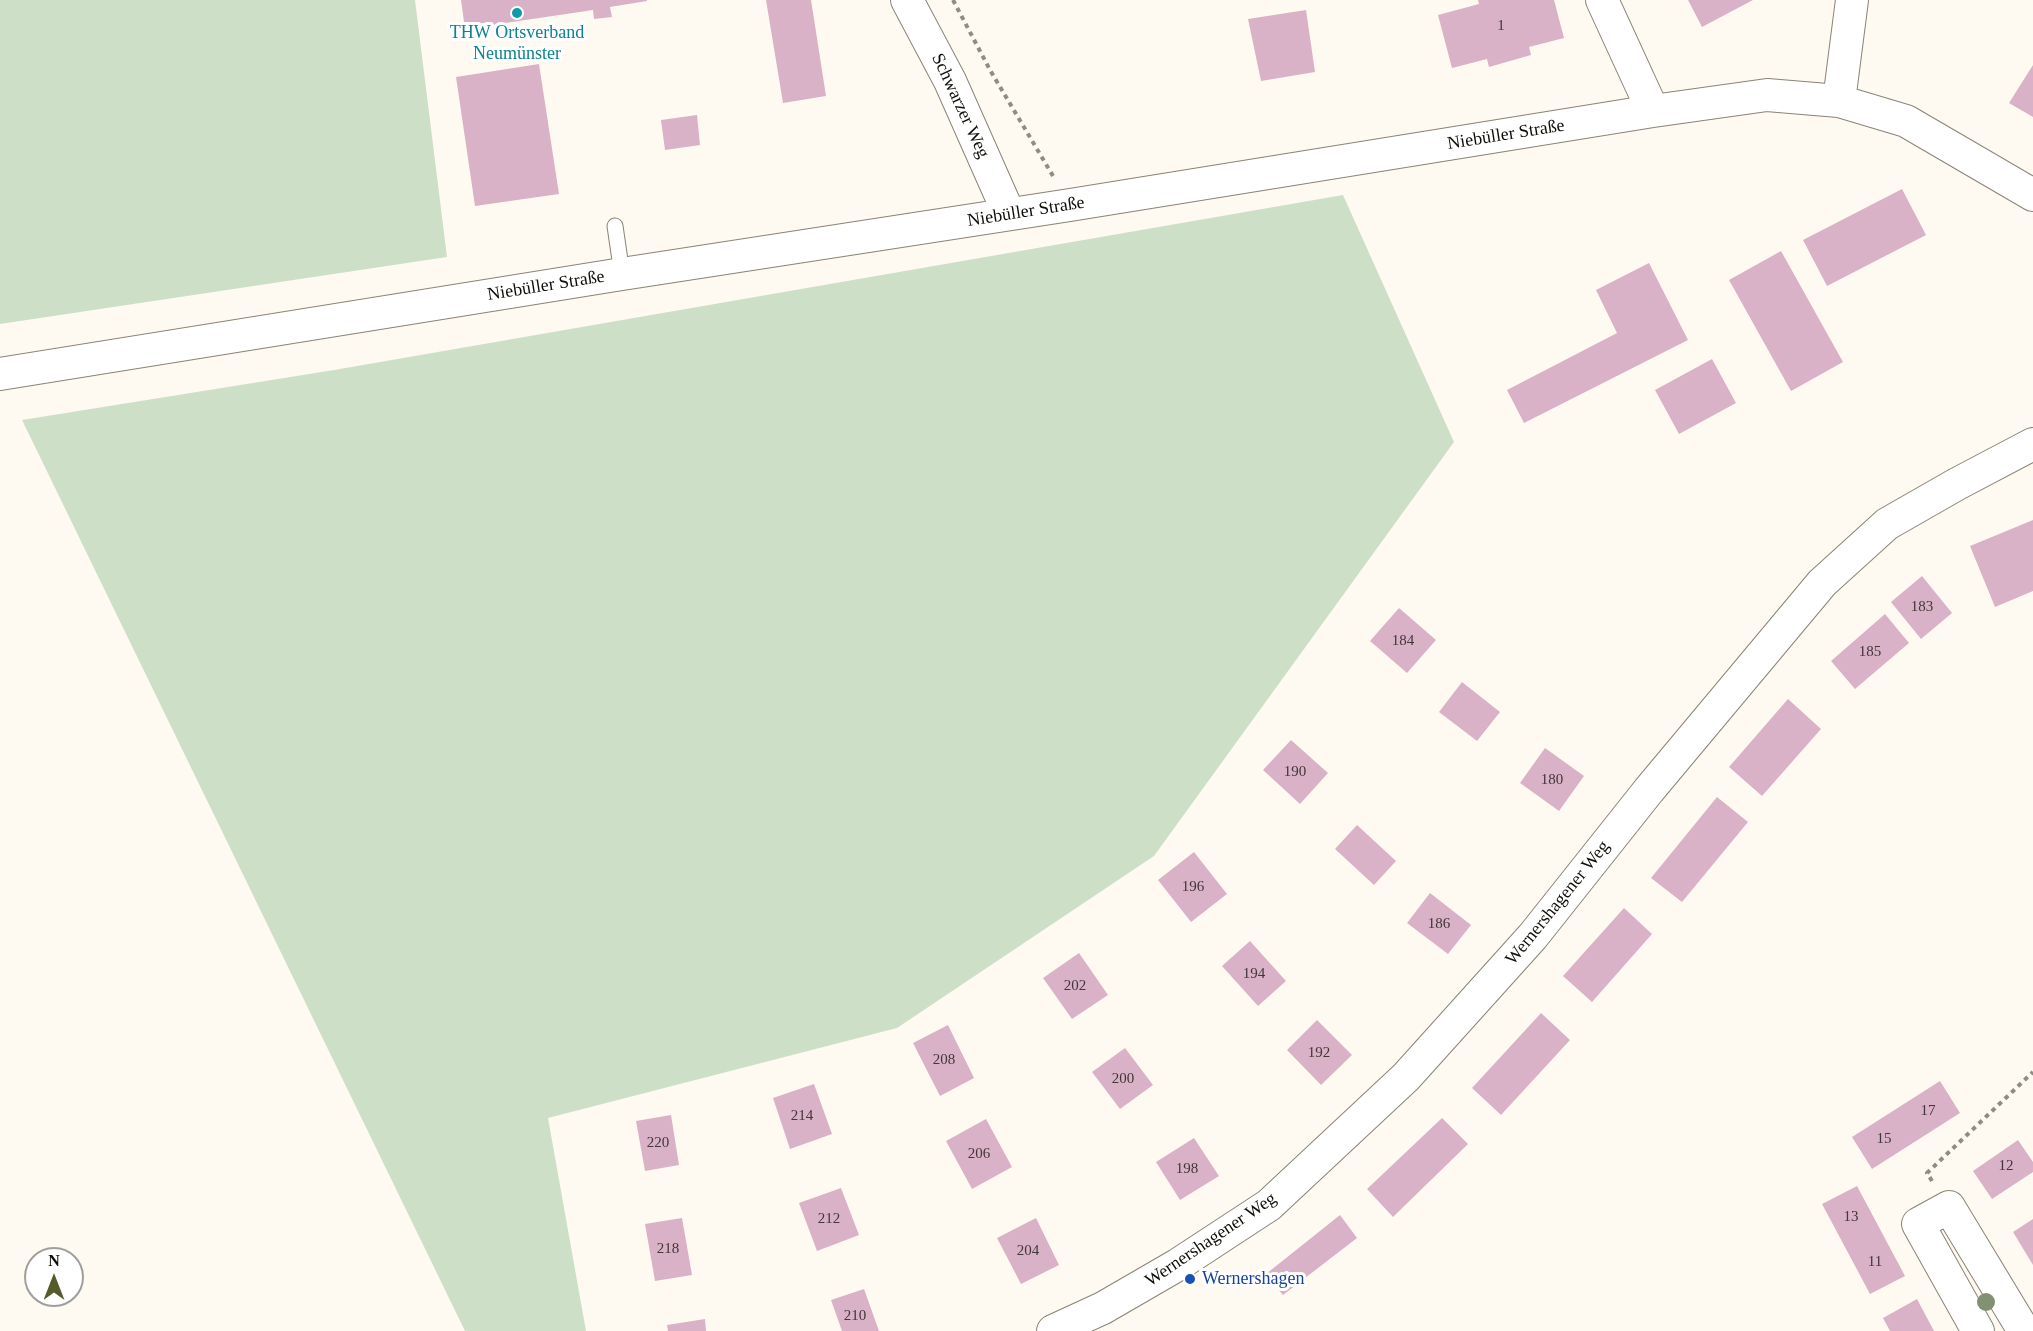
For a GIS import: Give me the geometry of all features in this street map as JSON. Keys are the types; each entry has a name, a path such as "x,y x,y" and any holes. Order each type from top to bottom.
{"street":[{"name":"Schwarzer Weg","path":"907,0 950,81 1009,214"},
{"path":"1602,0 1653,111"},
{"path":"1839,101 1851,0"},
{"name":"Niebüller Straße","path":"0,374 1653,111 1767,95 1839,101 1906,121 2033,195"},
{"name":"Wernershagener Weg","path":"1053,1331 1103,1308 1179,1264 1269,1205 1406,1077 1533,936 1649,790 1822,583 1887,524 1957,483 2033,444"},
{"path":"1978,1331 1918,1224 1949,1207 2025,1331"}],"lane":[{"path":"615,226 621,274"}],"path":[{"path":"953,0 990,70 1070,205"},
{"path":"1949,1207 1927,1173 2033,1072"}],"green space":[{"path":"0,0 415,0 447,257 0,324"},
{"path":"1343,195 1454,442 1154,856 897,1028 548,1118 586,1331 465,1331 22,420 334,370"}],"building":[{"name":"THW Ortsverband Neumünster","path":"461,0 647,1 610,7 612,17 594,19 593,10 465,29"},
{"path":"766,0 811,0 826,96 783,103"},
{"path":"1478,0 1554,0 1564,38 1529,47 1531,55 1489,67 1487,59 1452,68 1438,15 1479,4"},
{"path":"1688,0 1753,0 1702,27"},
{"path":"1306,10 1315,72 1261,81 1248,19"},
{"path":"539,64 559,194 475,206 456,77"},
{"path":"2033,65 2033,117 2009,103"},
{"path":"697,115 700,145 665,150 661,120"},
{"path":"1902,189 1926,235 1827,286 1803,240"},
{"path":"1781,251 1843,362 1791,391 1729,280"},
{"path":"1649,263 1688,340 1524,423 1507,390 1617,333 1596,290"},
{"path":"1712,359 1736,403 1679,434 1655,390"},
{"path":"2033,520 2033,591 1995,607 1970,546"},
{"path":"1922,576 1952,613 1921,639 1891,602"},
{"path":"1399,608 1436,640 1407,673 1370,641"},
{"path":"1885,614 1909,643 1855,689 1831,661"},
{"path":"1462,682 1500,712 1477,741 1439,712"},
{"path":"1788,699 1821,729 1762,796 1729,767"},
{"path":"1291,740 1328,773 1300,804 1263,770"},
{"path":"1545,748 1584,776 1559,811 1520,783"},
{"path":"1717,797 1748,822 1682,902 1651,878"},
{"path":"1357,825 1396,861 1374,885 1335,849"},
{"path":"1194,852 1227,894 1191,922 1158,880"},
{"path":"1430,893 1471,925 1448,954 1407,923"},
{"path":"1624,908 1652,934 1592,1002 1563,976"},
{"path":"1250,941 1286,981 1258,1006 1222,966"},
{"path":"1079,953 1108,995 1072,1019 1043,978"},
{"path":"1541,1013 1570,1040 1501,1115 1472,1088"},
{"path":"1317,1020 1352,1055 1321,1085 1287,1050"},
{"path":"948,1025 974,1078 940,1096 913,1043"},
{"path":"1125,1048 1153,1085 1120,1109 1092,1072"},
{"path":"1940,1081 1960,1113 1872,1169 1852,1137"},
{"path":"814,1084 832,1134 790,1149 773,1098"},
{"path":"671,1115 679,1165 645,1171 636,1121"},
{"path":"1442,1118 1468,1144 1393,1217 1367,1189"},
{"path":"986,1119 1012,1167 972,1189 946,1141"},
{"path":"1194,1138 1219,1176 1180,1200 1156,1162"},
{"path":"2018,1140 2033,1162 2033,1172 1992,1199 1973,1171"},
{"path":"1857,1186 1905,1276 1870,1294 1822,1204"},
{"path":"841,1188 859,1235 817,1251 799,1203"},
{"path":"1340,1215 1357,1238 1283,1295 1266,1274"},
{"path":"682,1218 692,1275 655,1281 645,1224"},
{"path":"1036,1218 1059,1265 1021,1284 997,1238"},
{"path":"2033,1219 2033,1265 2013,1232"},
{"path":"864,1289 879,1331 842,1331 831,1300"},
{"path":"1917,1299 1934,1331 1890,1331 1883,1318"},
{"path":"705,1319 706,1331 668,1331 667,1325"}],"place":[{"name":"THW Ortsverband Neumünster","path":"517,13"},
{"name":"Wernershagen","path":"1190,1279"}]}
